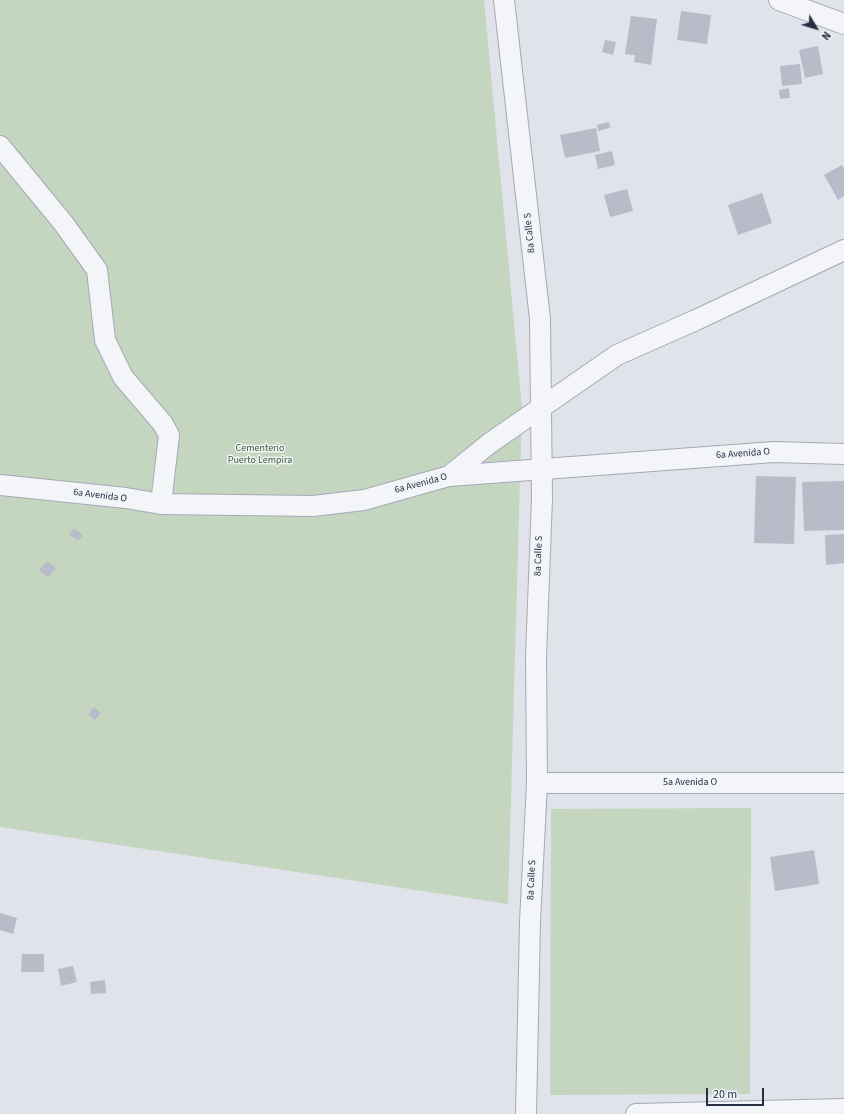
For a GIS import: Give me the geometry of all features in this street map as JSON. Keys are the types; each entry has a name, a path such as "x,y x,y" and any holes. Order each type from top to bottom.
{"street":[{"name":"8a Calle S","path":"504,0 540,318 541,468 536,656 536,783 530,922 526,1114"},
{"path":"779,0 844,24"},
{"path":"0,146 64,224 97,270 105,340 123,377 163,424 168,435 161,504"},
{"path":"449,476 477,452 617,355 696,320 844,250"},
{"name":"6a Avenida O","path":"0,485 126,498 161,504 287,507 340,504 364,500 449,476 541,468 774,452 844,454"},
{"name":"5a Avenida O","path":"536,783 844,784"},
{"path":"636,1114 790,1112 844,1109"}],"green space":[{"name":"Cementerio Puerto Lempira","path":"0,0 484,0 522,408 508,904 0,827"},
{"path":"751,808 750,1094 550,1095 551,809"}],"building":[{"path":"681,11 711,15 707,44 677,40"},
{"path":"631,16 657,19 651,65 634,62 635,55 625,54"},
{"path":"605,40 616,42 613,55 602,52"},
{"path":"818,46 823,74 805,78 799,50"},
{"path":"800,64 802,84 782,86 780,66"},
{"path":"789,88 790,98 780,99 779,90"},
{"path":"609,122 610,128 598,131 597,125"},
{"path":"596,128 600,151 565,158 560,135"},
{"path":"612,151 615,165 598,169 595,155"},
{"path":"842,165 844,168 844,196 838,200 824,175"},
{"path":"627,189 633,211 610,217 604,195"},
{"path":"762,193 772,223 738,235 728,205"},
{"path":"756,476 796,477 794,544 754,543"},
{"path":"844,481 844,530 804,531 802,482"},
{"path":"74,528 83,535 78,541 69,534"},
{"path":"844,534 844,563 826,565 825,535"},
{"path":"47,561 56,568 48,577 39,570"},
{"path":"94,707 101,713 95,720 88,714"},
{"path":"814,850 819,884 775,891 770,857"},
{"path":"0,913 17,918 13,934 0,930"},
{"path":"22,954 44,954 44,972 21,972"},
{"path":"73,966 77,982 61,986 58,969"},
{"path":"105,980 106,993 91,994 90,982"}]}
